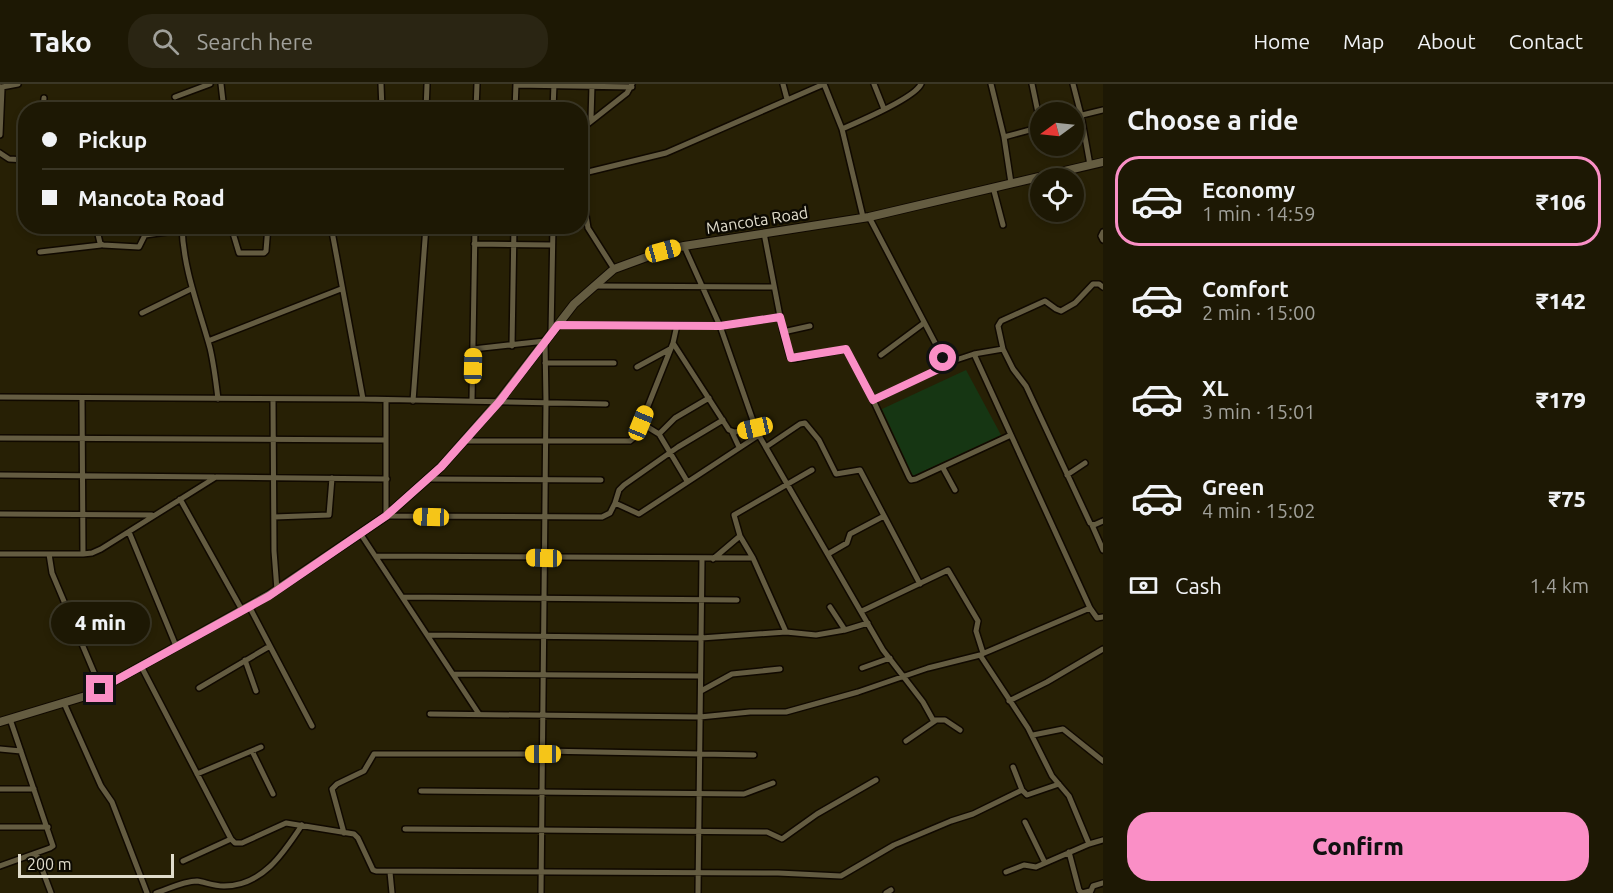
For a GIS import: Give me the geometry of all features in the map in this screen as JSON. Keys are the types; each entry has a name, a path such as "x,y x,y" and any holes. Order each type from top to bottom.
{"main road":[{"name":"Mancota Road","path":"0,721 89,695 277,590 386,516 429,479 465,441 500,401 574,304 614,269 684,246 866,217 1102,164"}],"street":[{"path":"0,135 1,87 18,84"},
{"path":"175,97 210,84"},
{"path":"221,84 223,102"},
{"path":"381,84 382,102"},
{"path":"426,102 427,84"},
{"path":"476,102 477,84"},
{"path":"783,84 788,99"},
{"path":"588,174 666,153 824,84 842,129 866,217 943,358 948,362"},
{"path":"874,84 884,109"},
{"path":"842,129 884,109 917,90 921,84"},
{"path":"991,84 1004,137 1011,183"},
{"path":"1004,137 1041,127 1032,84"},
{"path":"1073,84 1078,102"},
{"path":"515,102 516,85 632,85"},
{"path":"554,85 554,102"},
{"path":"591,119 592,85"},
{"path":"588,122 615,104 632,85"},
{"path":"44,98 44,102"},
{"path":"1084,114 1103,110"},
{"path":"1084,132 1090,165"},
{"path":"0,153 9,159 18,160"},
{"path":"993,187 1003,225"},
{"path":"588,230 614,269"},
{"path":"1103,232 1103,240"},
{"path":"764,233 789,355 793,359 846,349 911,480 943,468 1011,435"},
{"path":"98,234 101,245"},
{"path":"40,252 101,245 139,247 145,235 150,234"},
{"path":"183,234 192,288 208,341 218,399"},
{"path":"233,234 239,253 264,253 267,234"},
{"path":"332,234 363,399"},
{"path":"413,401 425,234"},
{"path":"472,401 475,234"},
{"path":"512,346 514,234"},
{"path":"551,333 552,234"},
{"path":"474,244 552,245"},
{"path":"684,246 720,326 755,428 868,623 935,721"},
{"path":"1103,287 1093,284 1075,303 1060,311 1045,301 1001,321 999,326 1003,349 1012,369 1026,386 1103,550"},
{"path":"595,286 774,287"},
{"path":"142,313 192,288"},
{"path":"208,341 341,289"},
{"path":"558,325 720,326 780,317"},
{"path":"881,355 924,323"},
{"path":"465,441 630,441 636,436 673,343 677,325"},
{"path":"783,332 810,327"},
{"path":"473,349 545,341 546,480 542,636 541,893"},
{"path":"673,343 732,432 739,447"},
{"path":"637,367 670,349"},
{"path":"873,400 939,369 948,362 974,354 1003,349"},
{"path":"974,354 1090,608 1097,618 1103,617"},
{"path":"545,363 614,363"},
{"path":"0,397 363,399 606,404"},
{"path":"82,398 83,554"},
{"path":"659,434 675,418 710,398"},
{"path":"273,399 277,590"},
{"path":"386,400 386,516 604,517 610,513 619,490 624,485 669,453 723,420"},
{"path":"641,423 659,434 687,481"},
{"path":"766,447 805,423 819,440 837,474 857,469 861,471 920,584"},
{"path":"732,432 755,428"},
{"path":"615,503 639,514 759,435"},
{"path":"0,438 386,440"},
{"path":"1067,475 1085,464"},
{"path":"943,468 954,490"},
{"path":"786,632 753,558 740,536 734,515 812,470"},
{"path":"0,475 387,479"},
{"path":"0,554 96,552 216,477"},
{"path":"274,516 329,515 332,478"},
{"path":"429,479 601,480"},
{"path":"180,499 270,646 312,726"},
{"path":"0,514 154,515"},
{"path":"828,554 847,543 850,534 884,516"},
{"path":"1092,525 1103,521"},
{"path":"129,532 176,646"},
{"path":"360,533 479,714"},
{"path":"713,559 740,536"},
{"path":"49,554 52,573 100,689"},
{"path":"376,556 753,558"},
{"path":"698,893 702,559"},
{"path":"862,611 945,571 950,572 978,621 976,632 981,654 1009,701 1033,735 1047,766 1069,796 1089,844"},
{"path":"403,597 737,600"},
{"path":"830,607 845,630"},
{"path":"430,714 700,717 798,710 928,668 981,654 1090,608"},
{"path":"428,635 701,638 786,632 816,635 868,623"},
{"path":"199,688 270,646"},
{"path":"1009,701 1103,649"},
{"path":"862,668 890,658"},
{"path":"245,660 256,691"},
{"path":"141,666 231,839 238,844 286,823 344,832 357,837 373,870 390,872 778,873 841,876 894,845 973,814 1022,790"},
{"path":"700,690 732,674 780,669"},
{"path":"453,674 699,676"},
{"path":"64,703 101,786 112,802 147,893"},
{"path":"0,866 53,846 10,719"},
{"path":"906,741 935,721 945,720 960,730"},
{"path":"1033,735 1063,729 1103,761"},
{"path":"197,774 261,747"},
{"path":"0,749 21,751"},
{"path":"252,751 273,794"},
{"path":"344,832 332,789 364,771 374,754 754,755"},
{"path":"1013,767 1022,790 1027,795 1059,784"},
{"path":"405,829 767,832 782,839 817,814 876,780"},
{"path":"421,791 744,794 773,783"},
{"path":"0,789 34,789"},
{"path":"1025,822 1045,863"},
{"path":"156,893 191,882 198,881 209,886 231,886 256,878 286,849 302,825"},
{"path":"0,827 48,827"},
{"path":"183,861 231,839"},
{"path":"1006,872 1024,865 1036,867 1103,840"},
{"path":"1069,852 1079,890 1083,893 1090,892 1093,886 1103,883"},
{"path":"36,853 51,893"},
{"path":"390,872 392,893"},
{"path":"209,886 215,893"}],"green space":[{"path":"966,370 1001,435 913,476 882,409"}],"route":[{"path":"100,689 269,596 386,516 441,467 500,401 558,325 720,326 780,317 791,358 846,349 873,400 939,369 948,362 943,358"}]}
